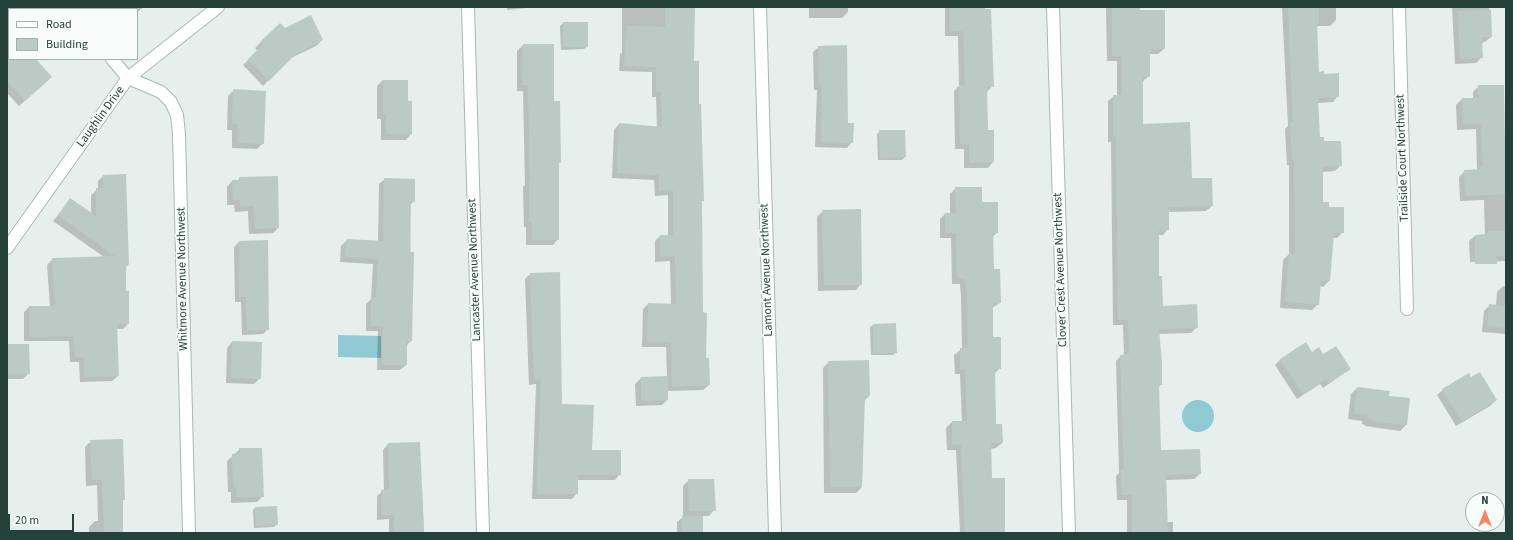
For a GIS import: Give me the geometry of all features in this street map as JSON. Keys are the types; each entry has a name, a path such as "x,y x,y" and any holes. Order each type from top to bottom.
{"street":[{"name":"Laughlin Drive","path":"7,248 128,78 218,7"},
{"name":"Lancaster Avenue Northwest","path":"468,7 483,533"},
{"name":"Lamont Avenue Northwest","path":"760,7 775,533"},
{"name":"Clover Crest Avenue Northwest","path":"1053,7 1069,533"},
{"name":"Trailside Court Northwest","path":"1399,7 1407,309"},
{"name":"Whitmore Avenue Northwest","path":"113,60 128,78 161,92 171,102 178,122 189,533"}],"water":[{"path":"338,335 381,336 381,358 338,357"},
{"path":"1195,400 1201,400 1211,407 1214,416 1213,422 1207,429 1201,432 1195,432 1185,425 1182,419 1182,413 1189,403"}],"building":[{"path":"665,7 695,7 694,61 699,61 699,104 701,104 704,201 702,201 703,312 707,313 706,358 709,358 710,385 672,387 671,342 647,342 648,303 676,304 675,256 660,257 660,235 673,235 673,190 659,191 659,175 617,173 619,123 662,127 661,92 656,92 656,67 624,66 627,26 665,27"},
{"path":"950,7 985,7 985,9 991,9 994,87 987,87 988,130 994,130 994,162 969,163 969,144 960,144 959,85 965,85 963,31 950,31"},
{"path":"1112,7 1140,7 1140,10 1165,10 1165,49 1150,49 1150,77 1143,77 1143,124 1190,122 1192,178 1212,178 1213,206 1169,207 1169,230 1159,230 1159,276 1162,276 1163,306 1197,304 1198,328 1159,329 1162,363 1162,385 1159,385 1161,450 1200,449 1201,474 1166,475 1168,533 1132,533 1132,495 1122,495 1121,470 1124,470 1120,355 1129,354 1128,320 1118,320 1116,137 1113,137 1113,95 1122,95 1122,56 1112,56"},
{"path":"1288,7 1319,7 1319,24 1317,24 1319,72 1324,71 1324,74 1339,73 1339,97 1318,98 1320,137 1324,137 1324,141 1341,141 1342,166 1323,167 1323,202 1329,202 1329,207 1344,207 1344,233 1334,233 1330,281 1321,281 1319,305 1285,302 1289,253 1295,254 1294,160 1292,160 1290,122 1293,122"},
{"path":"1491,10 1492,37 1482,37 1483,58 1460,59 1458,11"},
{"path":"311,15 323,40 296,54 269,81 248,59 263,44 260,42 280,23 285,28"},
{"path":"563,22 588,22 588,47 563,47"},
{"path":"523,44 554,44 554,101 560,101 561,163 559,163 559,240 532,240 532,222 529,222 530,180 528,85 522,85"},
{"path":"847,45 848,123 854,123 853,143 821,142 822,85 819,85 818,46"},
{"path":"7,59 37,60 52,77 25,101 7,81"},
{"path":"383,80 408,80 408,101 412,101 412,134 386,134 386,114 383,114"},
{"path":"1478,85 1504,85 1506,194 1465,196 1464,170 1480,169 1479,167 1483,167 1481,124 1463,124 1462,98 1479,98"},
{"path":"233,89 266,91 264,144 237,143 238,124 232,124"},
{"path":"879,130 905,130 906,157 880,158"},
{"path":"126,174 129,265 126,263 126,291 129,291 129,324 117,324 119,376 84,377 84,357 75,357 74,336 29,337 29,306 55,306 52,258 115,256 58,215 70,198 96,216 96,188 103,188 103,175"},
{"path":"278,176 279,228 255,229 254,206 240,206 240,200 233,200 232,180 239,180 239,177"},
{"path":"384,178 415,179 415,202 411,201 410,252 414,252 412,341 407,341 407,365 382,365 383,326 371,326 371,297 376,297 378,259 345,257 347,239 383,241"},
{"path":"955,187 982,187 982,202 998,202 998,233 993,233 994,269 1000,269 1001,303 993,303 993,337 1001,337 1001,369 995,369 996,424 1002,424 1003,443 991,443 992,478 1005,478 1005,533 965,533 961,444 952,445 952,421 967,421 965,369 960,369 960,348 968,348 967,290 965,279 957,279 956,233 945,233 945,213 956,213"},
{"path":"861,209 862,285 824,285 822,210"},
{"path":"1488,231 1506,231 1506,256 1497,256 1497,264 1475,264 1475,235 1488,234"},
{"path":"268,240 269,330 247,331 246,297 239,297 239,241"},
{"path":"560,272 562,404 594,405 592,450 621,450 621,475 578,475 578,494 537,494 541,379 534,380 530,273"},
{"path":"1489,304 1506,306 1506,328 1487,326"},
{"path":"896,323 897,353 873,353 873,324"},
{"path":"232,341 262,342 261,379 231,378"},
{"path":"1306,342 1312,352 1319,347 1323,354 1336,346 1351,369 1329,383 1326,379 1303,394 1280,359"},
{"path":"7,344 29,344 30,374 7,374"},
{"path":"869,360 870,396 865,396 862,487 830,487 828,361"},
{"path":"1480,372 1497,400 1462,421 1442,389 1469,373 1471,377"},
{"path":"668,376 668,400 641,401 641,377"},
{"path":"1357,387 1390,391 1389,396 1410,398 1407,425 1371,421 1371,419 1367,419 1368,415 1354,414"},
{"path":"123,439 125,500 123,500 123,533 104,533 102,480 92,480 90,440"},
{"path":"420,442 424,533 394,533 394,515 382,515 381,490 389,489 388,443"},
{"path":"239,448 262,448 264,497 237,497 236,487 233,487 232,454 240,453"},
{"path":"688,479 714,479 716,511 689,511"},
{"path":"277,506 278,525 256,526 255,507"},
{"path":"682,516 703,516 703,533 682,533"}]}
